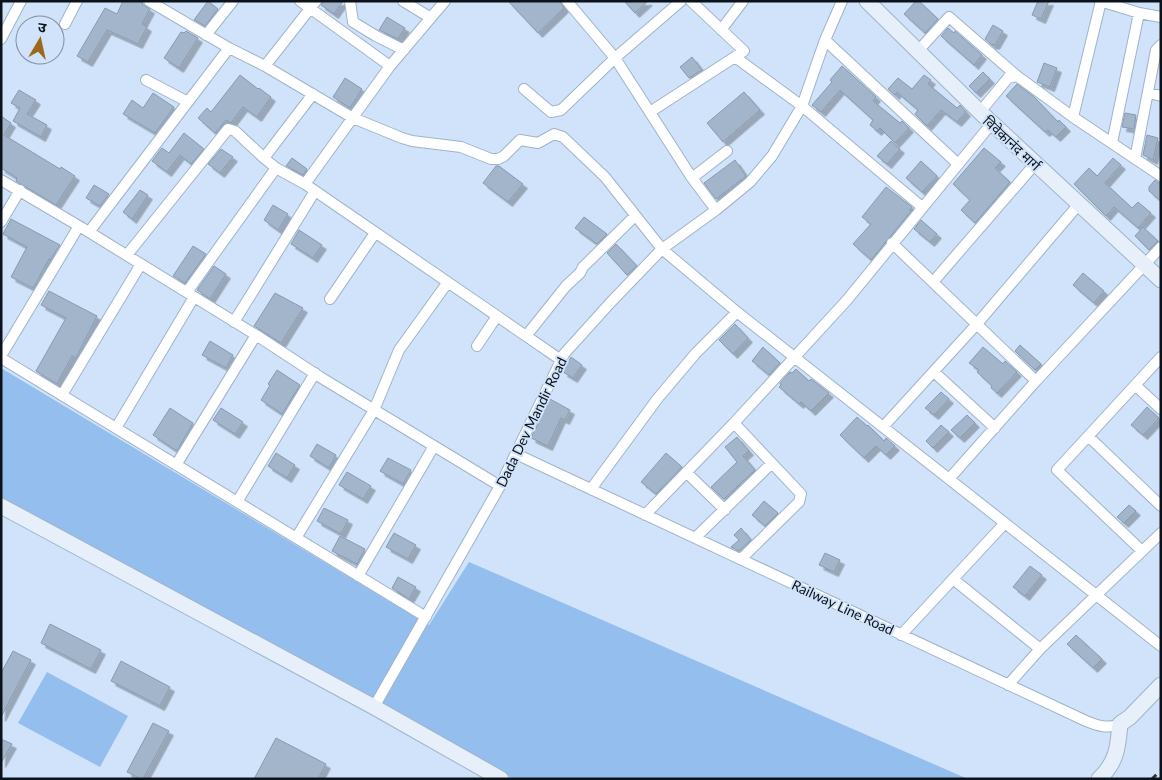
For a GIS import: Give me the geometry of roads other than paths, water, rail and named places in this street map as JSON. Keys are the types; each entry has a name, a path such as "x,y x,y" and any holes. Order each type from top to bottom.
{"street":[{"path":"1,39 20,1"},
{"path":"65,24 76,1"},
{"path":"206,35 233,1"},
{"path":"300,1 313,5 390,66"},
{"path":"403,1 431,18"},
{"path":"305,184 390,66 444,1"},
{"path":"567,1 615,58 692,178 716,210"},
{"path":"524,88 551,112 561,110 615,58 681,1"},
{"path":"650,112 744,51 691,1"},
{"path":"721,30 742,1"},
{"name":"Dada Dev Mandir Road","path":"374,706 500,486 567,350 662,249 716,210 750,182 772,156 802,106 825,40 842,1"},
{"name":"विवेकानंद मार्ग","path":"867,1 992,124 1161,280"},
{"path":"1073,118 1100,1 1139,13 1161,17"},
{"path":"151,2 353,118 402,138 461,147 492,160 504,156 520,140 538,143 550,136 558,135 578,150 605,177 662,249 737,312 1161,646"},
{"path":"352,3 353,22 404,50"},
{"path":"265,66 313,5"},
{"path":"1112,143 1139,13"},
{"path":"917,52 949,17 1017,76 1073,118 1161,176"},
{"path":"825,40 958,164"},
{"path":"1136,160 1156,50 1161,45"},
{"path":"89,232 229,48"},
{"path":"735,57 802,106 922,207"},
{"path":"980,112 1008,78 1017,76"},
{"path":"146,80 188,102"},
{"path":"1149,93 1161,96"},
{"path":"264,158 313,94"},
{"path":"645,514 687,473 847,300 892,243 992,124"},
{"path":"127,255 228,129 235,131 276,168 305,184 561,360"},
{"path":"692,178 726,151"},
{"path":"933,282 1035,164"},
{"path":"116,428 190,294 276,168"},
{"path":"1,180 127,255 374,410 500,486"},
{"path":"1,222 20,190"},
{"path":"234,322 315,191"},
{"path":"883,427 976,325 1079,204"},
{"path":"526,336 566,286 580,273 583,266 635,216"},
{"path":"79,226 1,357 426,617"},
{"path":"330,299 375,233"},
{"path":"892,243 1036,381"},
{"path":"949,479 1036,381 1161,247"},
{"path":"62,395 141,264"},
{"path":"296,538 374,410 399,350 448,282"},
{"path":"591,489 658,398 696,353 737,312"},
{"path":"476,346 497,316"},
{"path":"176,465 256,336"},
{"path":"1142,551 1057,470 1161,357"},
{"path":"934,372 994,428"},
{"path":"237,502 315,373"},
{"path":"1135,385 1161,409"},
{"path":"734,423 799,491 801,498 741,559"},
{"path":"1088,436 1161,506"},
{"path":"358,576 434,446"},
{"name":"Railway Line Road","path":"516,454 1095,725 1110,727 1120,724"},
{"path":"695,538 772,464"},
{"path":"687,473 725,510"},
{"path":"1,506 374,706 501,779"},
{"path":"901,635 1005,524"},
{"path":"1008,685 1040,649 1161,533"},
{"path":"953,579 1040,649"},
{"path":"1099,779 1115,758 1120,724 1130,717 1161,685"}],"railway":[{"path":"1152,779 1161,770"}]}
